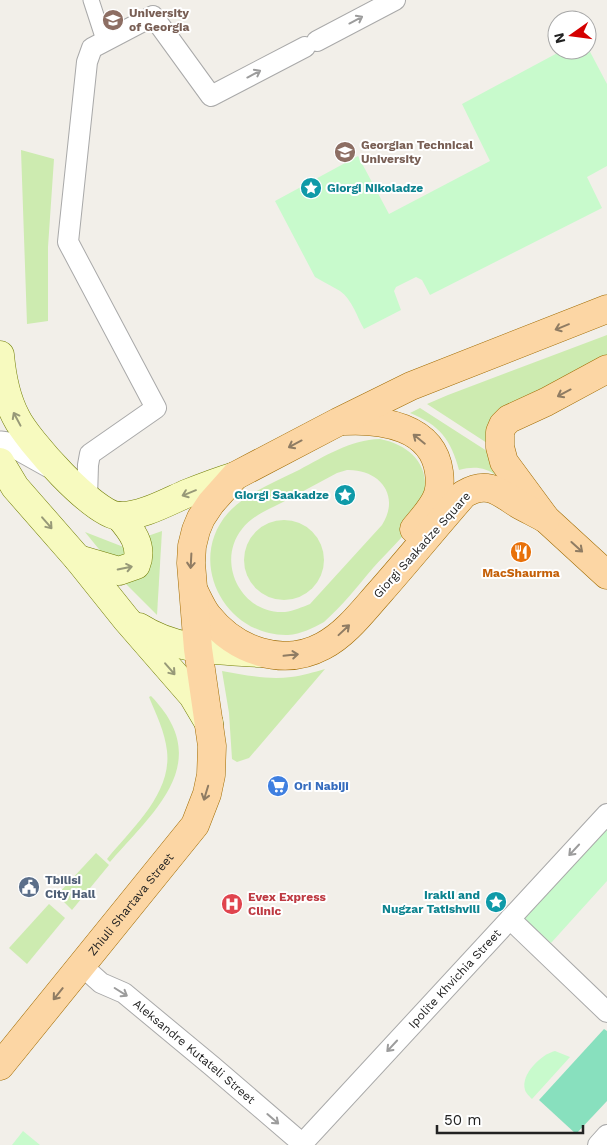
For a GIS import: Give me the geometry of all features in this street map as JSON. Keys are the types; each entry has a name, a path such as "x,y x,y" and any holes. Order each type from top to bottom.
{"main road":[{"name":"Giorgi Saakadze Square","path":"119,516 154,508 235,476 338,422 419,383 607,309"},
{"path":"0,355 5,388 16,418 26,433 87,498 98,507 119,516 132,531 137,543 139,558 136,565 119,571 78,559"},
{"path":"607,369 546,402 509,419 503,425 500,432 500,447 504,462 546,519 607,575"},
{"path":"338,422 373,421 402,427 423,441 432,451 438,464 440,481 438,495 427,513 374,574 365,610"},
{"name":"Giorgi Saakadze Square","path":"0,462 8,482 78,559 126,619 193,696 209,723"},
{"name":"Giorgi Saakadze Square","path":"209,723 198,649 192,588 192,546 201,518 211,503 235,476"},
{"name":"Giorgi Saakadze Square","path":"126,619 164,640 198,649 292,655 322,647 335,638 365,610 464,494 471,490 488,487 497,490 546,519"},
{"name":"Giorgi Saakadze Square","path":"192,588 207,615 222,631 245,647 260,654"},
{"name":"Zhiuli Shartava Street","path":"0,1066 195,825 211,775 212,746 209,723"}],"street":[{"path":"90,0 104,40"},
{"path":"87,498 90,454 156,408 68,242 87,62 92,48 104,40 153,16 211,96 395,0"},
{"path":"0,444 8,444 20,449 59,470"},
{"name":"Ipolite Khvichia Street","path":"303,1144 607,814"},
{"path":"510,920 607,1012"},
{"name":"Aleksandre Kutateli Street","path":"82,966 100,983 124,993 303,1144"},
{"path":"598,1145 607,1135"}],"green space":[{"path":"547,59 594,60 607,84 607,166 587,177 602,208 430,295 422,280 416,277 396,287 394,291 401,310 364,329 351,303 344,294 315,277 275,201 358,156 389,214 490,161 462,104"},
{"path":"21,150 54,159 48,247 48,321 27,324"},
{"path":"607,335 607,355 550,388 494,414 488,426 487,443 427,404 448,395"},
{"path":"420,408 490,453 497,476 479,468 459,470 448,442 437,428 410,413"},
{"path":"380,439 392,442 403,447 418,462 423,471 425,481 420,511 416,519 324,622 302,632 288,635 266,632 246,624 230,610 219,593 212,574 211,553 216,532 228,513 261,488 328,454 358,442","holes":["347,470 369,474 377,479 384,486 388,494 389,504 382,525 310,604 285,612 270,611 256,605 245,596 237,584 232,571 231,557 234,542 246,524 261,513 337,473"]},
{"path":"284,520 299,523 312,532 321,545 324,560 321,575 312,588 299,597 284,600 269,597 256,588 247,575 244,560 247,545 256,532 269,523"},
{"path":"162,531 157,615 124,582 145,537"},
{"path":"85,532 125,548 129,556 107,559"},
{"path":"325,669 249,758 237,762 232,759 229,713 222,671 256,677 282,678 299,676"},
{"path":"151,696 169,720 178,742 178,764 171,784 160,804 110,862 107,859 138,823 157,796 167,767 166,744 160,723 149,697"},
{"path":"607,821 607,881 551,943 521,916"},
{"path":"96,853 109,865 72,910 57,895"},
{"path":"49,904 65,918 27,964 9,948"},
{"path":"604,1029 607,1031 607,1101 576,1134 539,1100"},
{"path":"555,1051 570,1057 532,1099 527,1094 524,1084 529,1071 538,1060"},
{"path":"23,1131 40,1145 12,1145"}],"place":[{"name":"University of Georgia","path":"113,20"},
{"name":"Georgian Technical University","path":"345,152"},
{"name":"Giorgi Nikoladze","path":"311,188"},
{"name":"Giorgi Saakadze","path":"345,495"},
{"name":"MacShaurma","path":"521,552"},
{"name":"Ori Nabiji","path":"278,786"},
{"name":"Tbilisi City Hall","path":"29,887"},
{"name":"Irakli and Nugzar Tatishvili","path":"496,902"},
{"name":"Evex Express Clinic","path":"232,904"}]}
